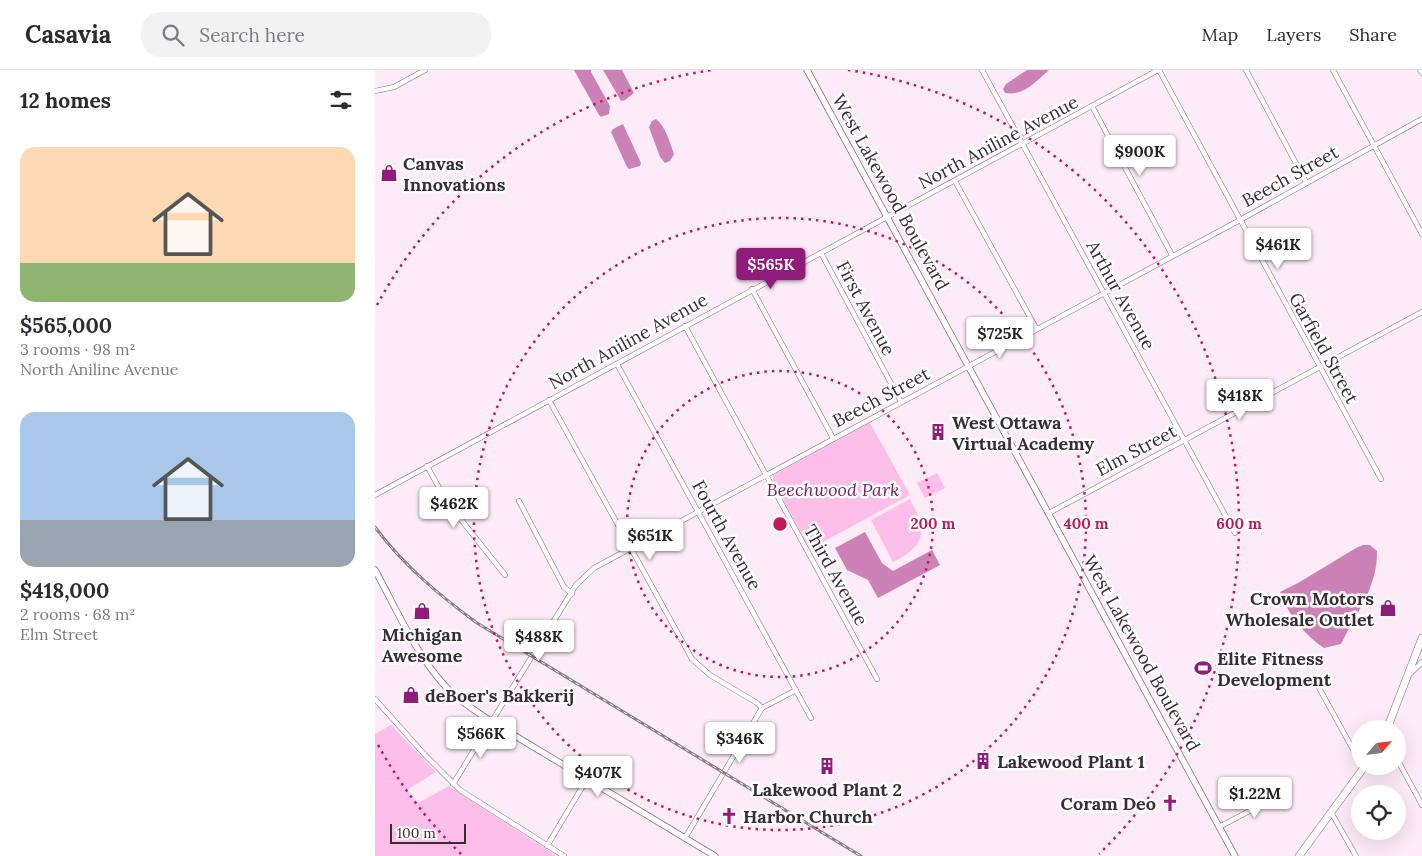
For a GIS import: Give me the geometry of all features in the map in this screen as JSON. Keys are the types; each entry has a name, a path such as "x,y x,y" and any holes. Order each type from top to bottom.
{"main road":[{"path":"1391,720 1422,638"},
{"path":"1299,856 1358,775"}],"street":[{"name":"West Lakewood Boulevard","path":"807,70 1235,856"},
{"name":"Arthur Avenue","path":"983,70 1235,533"},
{"name":"North Aniline Avenue","path":"375,495 1159,70"},
{"name":"Garfield Street","path":"1159,70 1381,480"},
{"path":"1245,70 1306,182"},
{"path":"1333,70 1422,234"},
{"path":"375,91 394,87 422,71"},
{"path":"1092,106 1172,255"},
{"name":"Beech Street","path":"453,784 571,594 584,576 594,568 1422,120"},
{"path":"955,181 1036,328"},
{"name":"First Avenue","path":"821,253 901,402"},
{"path":"752,289 833,438"},
{"name":"Elm Street","path":"1049,513 1422,312"},
{"name":"Third Avenue","path":"685,326 877,679"},
{"name":"Fourth Avenue","path":"617,364 811,718"},
{"path":"549,400 692,659 710,675 757,703 762,708"},
{"path":"427,466 447,502 505,575"},
{"path":"519,501 564,587 571,594"},
{"path":"375,570 431,670 455,696 492,722 715,856"},
{"path":"1408,676 1422,662"},
{"path":"1318,686 1351,746"},
{"path":"685,838 762,708 796,690"},
{"path":"375,699 453,784 475,801 564,856"},
{"path":"1406,775 1422,805"},
{"path":"547,846 587,780"},
{"path":"1219,827 1286,793"},
{"path":"1331,812 1356,856"}],"green space":[{"name":"Beechwood Park","path":"869,421 910,495 810,549 773,481 773,475"},
{"path":"937,473 945,488 925,498 917,483"},
{"path":"910,499 919,520 921,536 912,550 893,562 871,520"},
{"path":"391,725 436,772 407,790 418,803 449,786 557,856 375,856 375,734"}],"shaded area":[{"path":"574,70 591,70 610,106 609,114 601,117 599,115"},
{"path":"603,70 622,70 634,93 621,101"},
{"path":"1027,70 1049,70 1024,90 1005,93 1003,89 1006,84"},
{"path":"656,119 665,131 674,154 670,161 665,163 660,157 649,127 652,121"},
{"path":"623,124 641,163 640,166 629,169 611,132"},
{"path":"865,532 882,563 893,571 932,550 940,565 878,598 868,580 847,570 835,548"},
{"path":"1363,545 1370,545 1377,551 1374,576 1370,588 1341,644 1324,648 1297,623 1287,608 1280,592"}],"railway":[{"path":"375,527 397,554 422,579 477,623 861,856"}],"place":[{"name":"Canvas Innovations","path":"389,173"},
{"name":"West Ottawa Virtual Academy","path":"938,432"},
{"name":"Crown Motors Wholesale Outlet","path":"1388,608"},
{"name":"Michigan Awesome","path":"422,611"},
{"name":"Elite Fitness Development","path":"1203,668"},
{"name":"deBoer's Bakkerij","path":"411,695"},
{"name":"Lakewood Plant 1","path":"983,761"},
{"name":"Lakewood Plant 2","path":"827,766"},
{"name":"Coram Deo","path":"1170,803"},
{"name":"Harbor Church","path":"729,816"}]}
